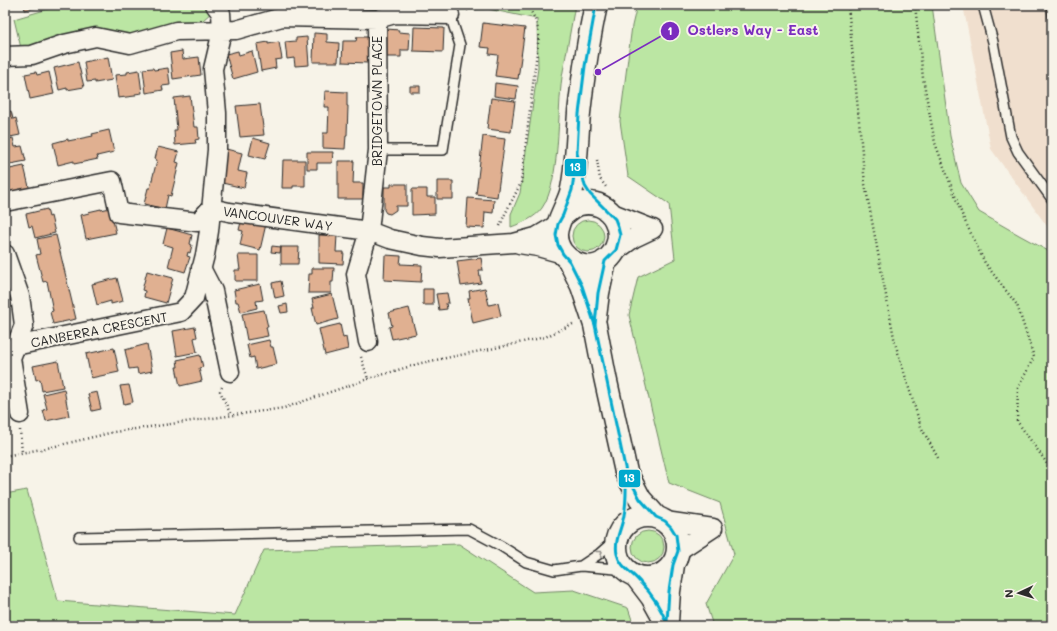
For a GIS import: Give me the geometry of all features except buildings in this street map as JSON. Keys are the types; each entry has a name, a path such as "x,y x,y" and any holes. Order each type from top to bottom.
{"street":[{"name":"CANBERRA CRESCENT","path":"15,346 181,312 194,298 208,237 217,150 217,113 213,69 222,30 221,13 215,5"},
{"path":"506,244 538,247 566,258 580,266 590,267 600,264 634,238 653,229 606,203 586,187 587,156 579,114 584,66 596,5"},
{"name":"BRIDGETOWN PLACE","path":"5,56 32,55 64,44 96,37 130,44 176,31 236,30 282,17 377,19 395,14 450,15"},
{"name":"BRIDGETOWN PLACE","path":"369,231 378,150 377,19"},
{"path":"587,156 560,220 556,235 558,245 582,286 586,323 605,377 626,472 625,504 616,546 617,555 621,564 652,596 667,624"},
{"name":"VANCOUVER WAY","path":"5,202 112,181 119,213 198,222 211,208 229,212 369,231 390,239 422,246 440,248 506,244"},
{"path":"506,244 536,237 560,220 571,208 580,204 606,203"},
{"path":"586,323 610,256 619,241 619,230 616,220 606,203"},
{"path":"368,342 356,274 369,231"},
{"path":"5,254 20,296 24,325 11,358 20,414"},
{"path":"201,268 213,291 230,372"},
{"path":"626,472 640,499 671,527 676,535 678,543 669,591 667,624"},
{"path":"620,533 629,522 638,517 647,516 713,528 675,558 665,572 656,577 646,578 631,573"}],"lane":[{"path":"983,5 993,42 1011,137 1018,152 1052,198"},
{"path":"378,150 443,150 460,45 450,15"},
{"path":"79,537 469,529 501,546 526,562 554,570 581,566 631,573"},
{"path":"581,566 599,554 620,533"}],"path":[{"path":"506,244 499,230 520,183 539,35 537,23 532,12 526,5"},
{"path":"848,5 865,184 896,343 921,427 938,458"},
{"path":"915,5 923,78 935,143 963,217 985,263 1017,305 1034,357 1018,388 1017,421 1046,462 1052,478"},
{"path":"587,156 600,179 606,203"},
{"path":"5,456 52,447 114,432 284,408 421,362 545,337 586,323"},
{"path":"230,372 220,391 231,416"}],"shaded area":[{"path":"963,5 1052,5 1052,233 991,149"}],"green space":[{"path":"62,5 84,5 85,7 93,5 211,5 214,10 201,22 136,36 111,31 75,34 21,48 14,19"},
{"path":"291,5 384,5 372,11"},
{"path":"423,5 575,5 560,91 557,145 552,181 548,196 542,208 536,215 524,222 511,227 511,214 520,193 538,68 537,19 488,9 461,10"},
{"path":"637,5 932,5 950,136 961,183 979,212 1052,253 1052,626 713,626 706,604 734,554 720,503 669,483 629,315 638,277 675,259 669,204 628,176 620,121 632,26"},
{"path":"585,220 591,220 601,227 604,236 603,242 597,249 591,252 585,252 575,245 572,239 572,233 579,223"},
{"path":"27,490 58,601 235,615 264,550 459,544 533,592 574,590 628,608 634,626 5,626 5,494"},
{"path":"645,531 651,531 661,538 664,547 663,553 657,560 651,563 645,563 635,556 632,550 632,544 639,534"}],"transit line":[{"name":"13","path":"596,5 585,66 572,190 558,224 556,235 558,245 570,262 582,286 595,325 626,472 640,499 656,517 665,521 676,535 678,551 673,565 669,591 667,622"},
{"name":"13","path":"577,153 585,186 590,194 615,219 620,235 616,250 605,261 598,293 595,325"},
{"name":"13","path":"626,472 626,504 617,539 617,554 623,566 637,578 653,597 668,626"}],"place":[{"name":"Ostlers Way - East","path":"598,72"}]}
